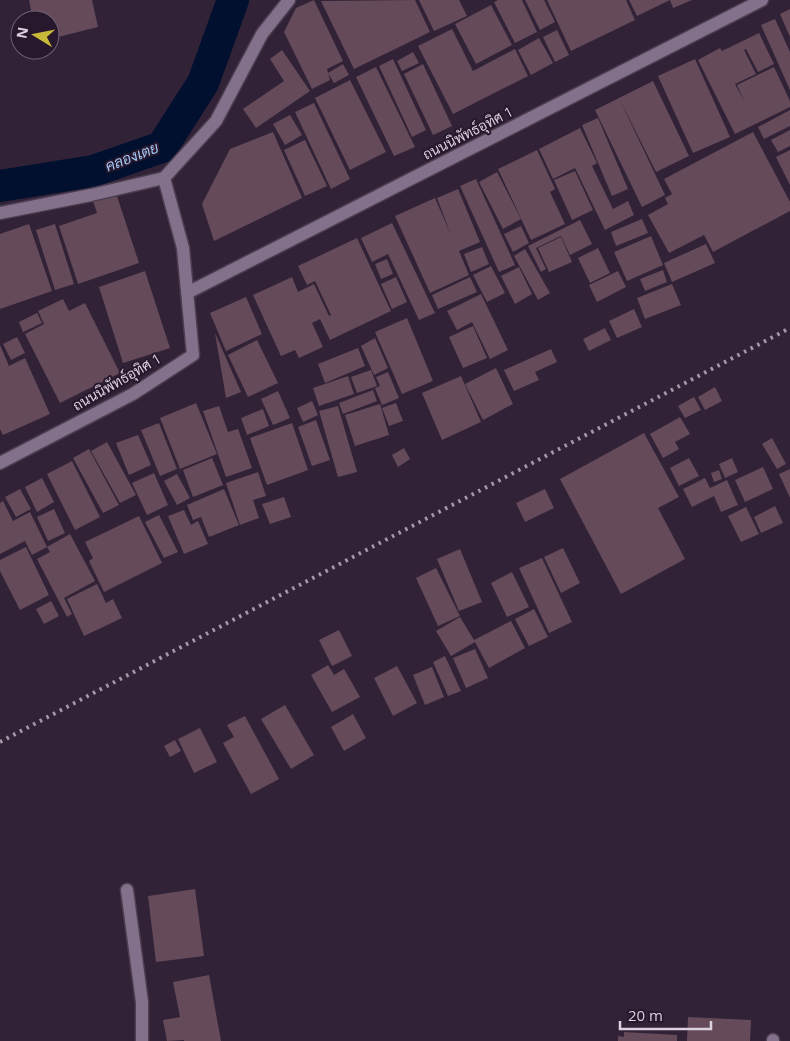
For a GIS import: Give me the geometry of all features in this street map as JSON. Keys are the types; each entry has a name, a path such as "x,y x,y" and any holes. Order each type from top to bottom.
{"street":[{"path":"0,212 91,195 164,178 216,121 262,34 289,0"},
{"name":"ถนนนิพัทธ์อุทิศ 1","path":"187,292 762,0"},
{"name":"ถนนนิพัทธ์อุทิศ 1","path":"0,463 133,394 193,354 183,248 164,178"},
{"path":"127,890 142,1002 142,1041"}],"building":[{"path":"29,0 92,0 98,27 60,36 60,10 31,10"},
{"path":"314,0 343,61 327,69 330,80 312,89 284,32 296,8"},
{"path":"415,0 430,32 354,69 321,1"},
{"path":"419,0 459,0 467,16 434,31"},
{"path":"498,0 522,0 537,32 515,43 494,2"},
{"path":"525,0 544,0 555,22 540,30"},
{"path":"547,0 626,0 635,20 571,51"},
{"path":"629,0 670,0 637,16"},
{"path":"670,0 692,0 673,8"},
{"path":"491,5 512,45 476,64 455,24"},
{"path":"790,9 790,37 780,14"},
{"path":"775,19 790,52 790,90 761,25"},
{"path":"452,29 473,71 515,49 528,76 453,114 418,46"},
{"path":"557,30 569,55 555,62 543,37"},
{"path":"759,33 774,64 758,72 746,49 744,50 756,74 735,84 744,101 737,85 774,67 790,101 790,107 735,134 698,60 720,48 722,51"},
{"path":"539,38 553,63 531,75 518,50"},
{"path":"282,50 310,91 256,128 243,109 284,81 270,59"},
{"path":"413,52 419,63 402,71 397,61"},
{"path":"393,59 426,130 412,137 379,66"},
{"path":"695,59 730,137 693,153 658,76"},
{"path":"343,64 349,75 334,83 328,73"},
{"path":"423,64 452,126 433,135 404,74"},
{"path":"376,67 415,147 394,156 356,77"},
{"path":"350,80 386,152 350,170 315,98"},
{"path":"653,81 689,156 656,172 619,98"},
{"path":"619,98 665,195 642,207 595,110"},
{"path":"314,103 350,179 331,189 295,112"},
{"path":"790,110 790,126 764,139 758,127"},
{"path":"290,115 302,135 285,145 273,124"},
{"path":"598,118 628,189 612,196 582,125"},
{"path":"580,128 597,163 592,166 613,209 628,201 634,215 605,230 575,168 553,179 539,149"},
{"path":"790,130 790,146 778,152 771,140"},
{"path":"273,132 302,198 214,241 202,204 230,149"},
{"path":"753,132 790,202 790,211 713,252 704,235 669,253 648,215 668,204 665,198 672,194 664,179"},
{"path":"305,140 327,186 305,196 284,150"},
{"path":"537,150 555,189 550,192 565,224 531,240 498,169"},
{"path":"790,150 790,185 776,157"},
{"path":"575,171 593,210 572,220 554,180"},
{"path":"497,172 521,219 503,229 479,182"},
{"path":"476,179 515,265 499,272 460,186"},
{"path":"458,189 480,242 459,251 469,275 430,293 395,216 435,198 451,235 437,198"},
{"path":"116,193 139,263 78,284 59,226 97,213 93,201"},
{"path":"642,219 648,233 616,246 611,232"},
{"path":"580,220 592,244 570,255 561,236 536,248 546,269 541,272 528,246"},
{"path":"392,223 435,313 419,320 388,254 372,262 361,238"},
{"path":"29,224 52,291 0,309 0,234"},
{"path":"55,224 74,284 55,290 36,230"},
{"path":"521,226 529,243 513,252 504,234"},
{"path":"651,236 663,265 627,281 614,252"},
{"path":"561,237 572,262 549,272 538,248"},
{"path":"357,238 391,311 330,340 320,319 312,323 323,347 299,358 295,350 281,356 253,295 292,277 298,292 314,284 329,316 331,315 315,281 307,285 298,266"},
{"path":"706,244 715,263 672,282 664,263"},
{"path":"482,247 489,264 471,272 464,254"},
{"path":"598,248 610,273 590,283 578,258"},
{"path":"525,249 550,293 538,300 514,256"},
{"path":"387,259 393,274 381,279 375,264"},
{"path":"491,266 505,293 487,302 473,275"},
{"path":"519,267 532,294 515,304 501,276"},
{"path":"663,270 667,282 645,291 640,279"},
{"path":"145,271 170,348 123,363 99,287"},
{"path":"618,271 626,287 597,302 589,285"},
{"path":"396,277 407,302 392,309 381,284"},
{"path":"470,277 477,292 438,309 432,295"},
{"path":"672,284 681,305 645,319 637,298"},
{"path":"481,294 508,350 490,359 472,322 457,330 447,311"},
{"path":"246,297 262,334 226,351 210,313"},
{"path":"63,299 69,311 85,303 120,373 60,403 25,334 44,324 38,311"},
{"path":"634,309 642,327 617,338 609,321"},
{"path":"37,313 42,323 23,332 19,322"},
{"path":"407,318 433,381 402,394 375,332"},
{"path":"473,326 487,358 463,368 449,337"},
{"path":"605,328 611,340 589,351 583,339"},
{"path":"215,333 241,392 226,398"},
{"path":"17,337 25,353 11,360 3,344"},
{"path":"375,338 388,368 374,375 361,346"},
{"path":"257,340 278,383 248,397 228,355"},
{"path":"0,345 9,366 25,358 50,414 3,435 0,429"},
{"path":"358,348 365,366 325,383 318,364"},
{"path":"551,349 557,362 535,372 539,380 514,391 504,370"},
{"path":"496,368 513,404 483,420 465,384"},
{"path":"371,370 377,386 357,393 351,377"},
{"path":"388,372 399,398 382,405 375,388 380,386 376,377"},
{"path":"348,376 354,394 319,406 313,388"},
{"path":"461,376 481,422 442,440 422,393"},
{"path":"715,387 722,401 705,410 698,397"},
{"path":"373,390 377,401 343,414 339,403"},
{"path":"278,391 290,418 273,425 261,399"},
{"path":"694,397 701,410 685,418 678,406"},
{"path":"312,401 318,415 303,422 297,408"},
{"path":"196,403 217,454 180,469 160,418"},
{"path":"396,403 403,421 389,426 382,408"},
{"path":"380,404 389,435 355,446 345,415"},
{"path":"219,406 228,432 238,429 252,468 226,477 203,411"},
{"path":"338,406 357,472 338,477 319,411"},
{"path":"263,409 269,426 247,435 241,418"},
{"path":"680,417 690,434 675,442 679,449 663,458 650,434"},
{"path":"316,420 330,460 312,466 298,427"},
{"path":"159,423 177,469 160,476 141,430"},
{"path":"292,423 308,470 267,485 250,438"},
{"path":"644,433 679,497 658,508 685,559 621,594 560,479"},
{"path":"138,435 151,465 129,475 116,443"},
{"path":"772,438 786,464 777,469 762,444"},
{"path":"107,442 136,495 120,503 91,451"},
{"path":"404,448 410,459 398,467 392,455"},
{"path":"89,449 119,505 103,513 73,458"},
{"path":"212,458 223,485 193,497 183,470"},
{"path":"689,458 699,476 679,486 670,468"},
{"path":"732,458 738,472 725,478 719,464"},
{"path":"72,461 100,517 75,530 47,474"},
{"path":"763,467 773,489 745,502 735,480"},
{"path":"790,469 790,498 779,474"},
{"path":"719,470 722,479 714,482 711,473"},
{"path":"258,472 266,496 253,500 259,518 240,525 226,483"},
{"path":"154,473 168,505 147,515 132,483"},
{"path":"177,474 190,498 177,505 164,481"},
{"path":"42,478 54,502 37,512 25,487"},
{"path":"705,478 710,488 727,480 738,505 721,512 714,496 692,507 683,489"},
{"path":"20,489 31,509 16,517 5,497"},
{"path":"224,489 239,525 209,537 201,517 193,520 187,505"},
{"path":"545,489 554,508 525,522 516,503"},
{"path":"284,497 291,517 270,524 262,504"},
{"path":"3,501 13,521 30,512 47,547 32,555 25,541 0,554 0,503"},
{"path":"775,506 783,523 761,533 754,517"},
{"path":"746,507 759,534 741,542 728,516"},
{"path":"54,509 65,533 48,541 37,517"},
{"path":"184,510 191,525 198,521 208,544 184,554 168,516"},
{"path":"159,515 178,552 164,558 145,522"},
{"path":"139,516 162,563 104,592 89,561 93,558 85,542"},
{"path":"70,534 95,581 64,598 72,614 67,617 37,559 50,552 47,547"},
{"path":"26,547 49,595 20,610 0,571 0,560"},
{"path":"563,548 580,583 561,593 544,557"},
{"path":"460,549 482,602 459,611 437,559"},
{"path":"542,558 572,622 549,633 519,568"},
{"path":"436,568 460,616 438,626 416,578"},
{"path":"512,572 529,607 507,617 491,583"},
{"path":"97,584 106,603 113,599 122,618 84,636 67,599"},
{"path":"51,601 59,616 44,624 36,609"},
{"path":"534,609 548,637 529,646 515,619"},
{"path":"460,617 474,640 511,621 525,648 489,668 475,642 451,656 436,631"},
{"path":"339,630 352,656 332,666 319,640"},
{"path":"475,649 488,678 466,688 453,658"},
{"path":"445,656 461,691 448,696 433,662"},
{"path":"328,665 334,675 344,669 360,697 332,712 311,675"},
{"path":"397,666 417,703 393,716 374,678"},
{"path":"432,667 444,697 425,705 413,675"},
{"path":"285,705 314,755 291,769 261,719"},
{"path":"353,714 366,738 344,751 331,727"},
{"path":"245,716 279,779 251,794 223,743 234,737 227,725"},
{"path":"200,728 217,762 194,773 178,739"},
{"path":"175,740 181,751 170,757 164,746"},
{"path":"195,889 204,956 156,962 148,896"},
{"path":"209,975 221,1041 167,1041 163,1020 180,1017 173,982"},
{"path":"688,1017 751,1020 750,1041 687,1041"},
{"path":"624,1032 677,1035 677,1041 618,1041 618,1036 624,1037"}],"waterway":[{"name":"คลองเตย","path":"0,186 93,171 162,147 203,83 233,0"}],"railway":[{"path":"0,742 790,328"}]}
